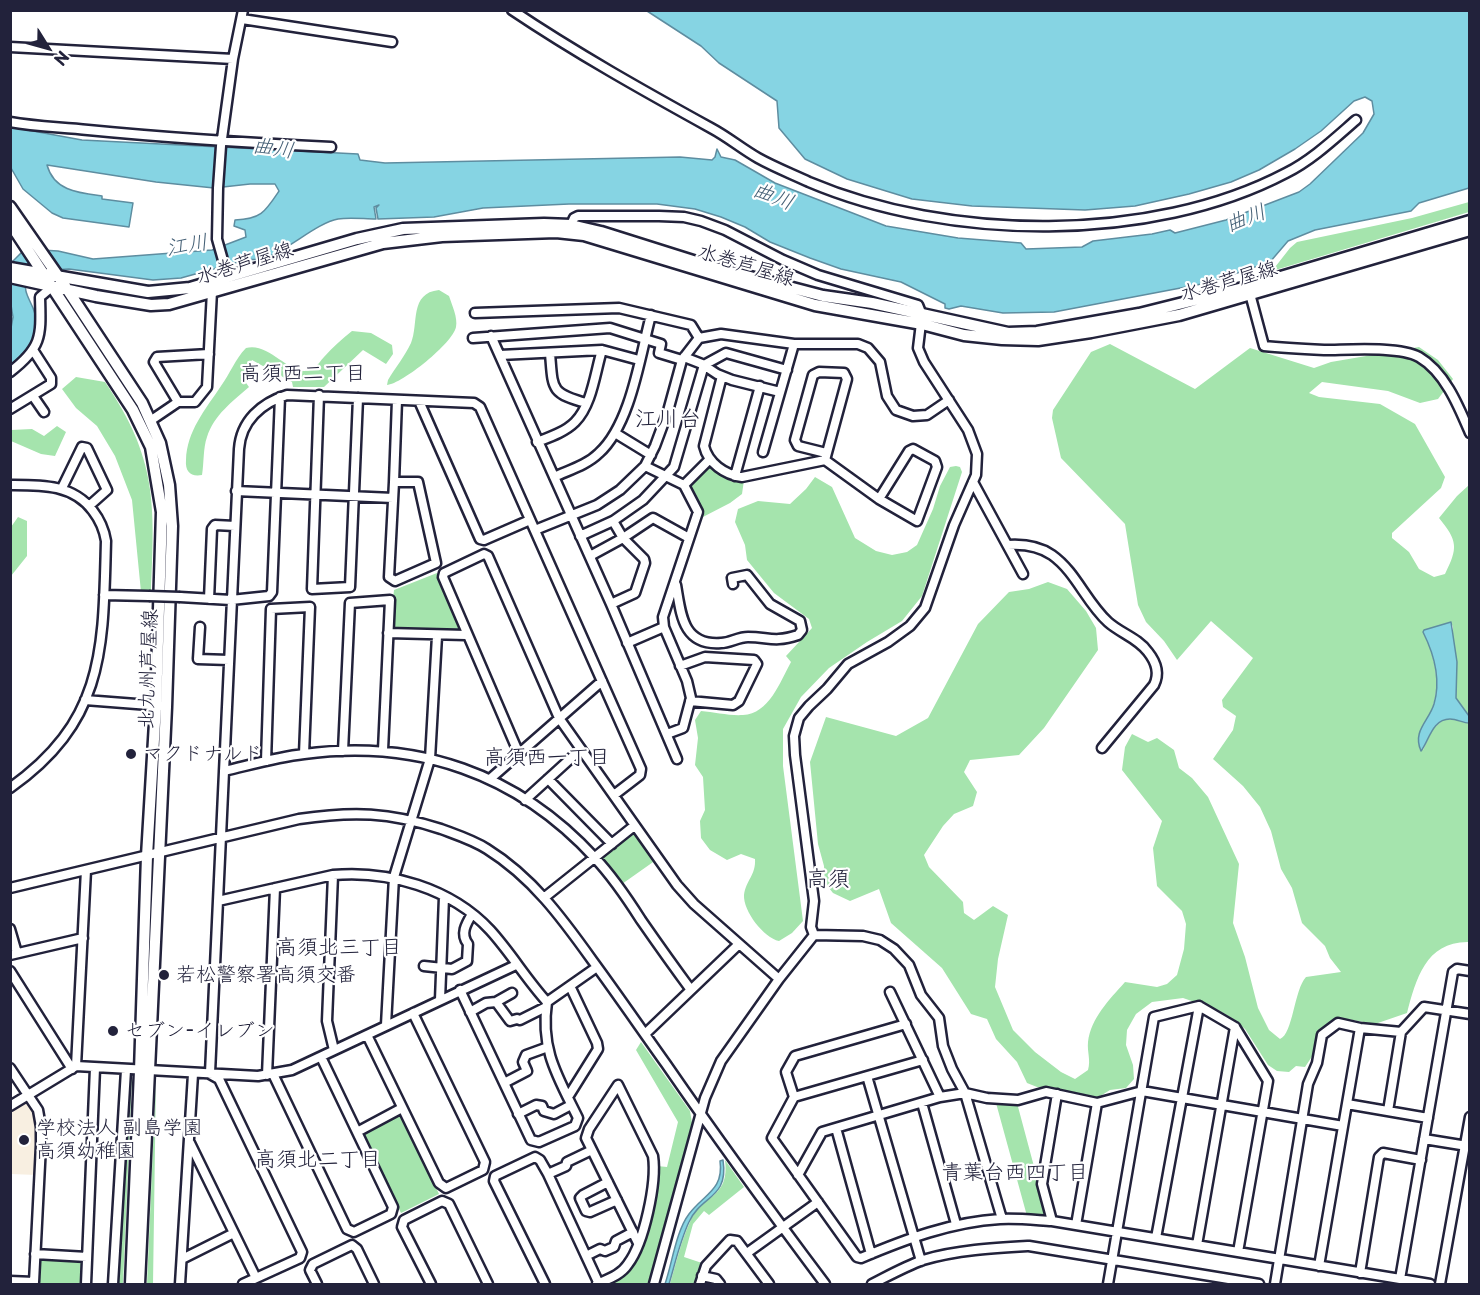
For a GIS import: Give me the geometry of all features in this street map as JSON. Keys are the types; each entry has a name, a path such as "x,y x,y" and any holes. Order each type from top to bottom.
{"main road":[{"name":"北九州芦屋線","path":"10,207 133,410 151,447 162,512 159,854 131,1284"},
{"name":"水巻芦屋線","path":"10,278 51,276 148,292 190,288 227,275 357,239 403,230 544,224 571,225 601,232 763,282 823,296 872,303 964,335 1038,340 1179,315 1470,221"},
{"name":"北九州芦屋線","path":"10,222 33,247"},
{"name":"水巻芦屋線","path":"1339,264 1470,230"},
{"name":"水巻芦屋線","path":"67,289 96,296 151,304 170,304 383,243 442,237 556,232 584,235 815,305 921,319"},
{"name":"水巻芦屋線","path":"10,268 28,276"},
{"name":"北九州芦屋線","path":"51,276 67,289 142,403 160,443 169,485 172,526 161,706 147,856 140,1284"}],"street":[{"path":"512,10 660,100 781,169 845,195 933,217 963,222 1004,226 1125,222 1197,208 1253,189 1288,172 1324,148 1356,120"},
{"path":"227,275 217,238 218,188 232,59 243,15 392,42"},
{"path":"10,47 232,59"},
{"path":"10,122 37,127 221,144 331,147"},
{"path":"571,225 578,216 684,217 725,230 818,275 918,305 921,319 918,348 924,362 975,444 978,465 973,482 954,525 926,608 910,626 888,642 848,664 799,718 794,736 795,755 813,901 811,927 814,935"},
{"path":"10,372 33,350 41,333 40,297 51,276"},
{"path":"150,421 178,402 195,402 207,387 212,291"},
{"path":"1249,291 1264,346 1322,350 1366,349 1418,356 1430,365 1450,391 1470,433"},
{"path":"475,313 620,308 691,325 699,338"},
{"path":"554,477 599,454 615,433 625,412 651,315"},
{"path":"473,338 610,328 661,344 659,353 704,365 722,376 780,392"},
{"path":"535,530 597,505 620,490 645,466 668,411 683,359 699,338 721,334 794,344 858,344 868,348 880,362 887,396 892,405 904,414 927,415 949,400"},
{"path":"491,336 611,604 676,759"},
{"path":"763,452 794,344"},
{"path":"10,409 51,384 51,378 33,350"},
{"path":"500,355 602,350 639,360"},
{"path":"537,442 564,430 583,413 602,350"},
{"path":"550,353 552,381 555,389 564,397 586,403"},
{"path":"580,536 613,521 643,500 674,467 704,365 726,353 787,370"},
{"path":"178,402 154,362 157,357 208,354"},
{"path":"826,456 847,379 844,373 819,372 813,375 795,440 798,446 826,456 879,499 917,521 937,467 935,461 913,449 909,451 879,499"},
{"path":"722,376 704,446 706,455 729,475 748,476 826,456"},
{"path":"735,476 760,386"},
{"path":"210,1073 236,491 240,436 258,410 288,395 474,403 480,407 641,769 640,774 614,795"},
{"path":"319,395 312,589 350,587 358,398"},
{"path":"33,396 44,412"},
{"path":"104,595 231,600 269,596 272,592 280,398"},
{"path":"394,482 418,482 436,563 395,581 389,577 397,400"},
{"path":"419,400 480,539 484,540 530,520"},
{"path":"615,433 651,454"},
{"path":"62,488 82,447 87,448 107,490 89,506"},
{"path":"684,485 710,459"},
{"path":"645,466 684,485 698,512 663,617 664,627 687,681 690,701 683,728 667,734"},
{"path":"973,482 1023,574"},
{"path":"10,485 62,488 78,496 89,506 105,531 104,595 97,670 76,718 52,753 10,788"},
{"path":"236,491 393,498"},
{"path":"590,556 653,518 689,538"},
{"path":"611,604 635,593 645,563 644,558 623,538 613,521"},
{"path":"209,599 212,529 215,525 235,526"},
{"path":"1008,545 1022,544 1050,553 1066,566 1106,620 1147,650 1158,669 1154,686 1102,748"},
{"path":"519,754 442,577 444,573 484,554 488,556 559,718 677,885 694,904 779,979"},
{"path":"676,582 682,620 692,635 699,640 720,644 744,636 776,640 798,635 802,630 800,621 770,604 747,575 732,578 733,584"},
{"path":"343,752 350,603 390,600 383,750"},
{"path":"266,761 271,609 310,607 304,754"},
{"path":"200,627 198,659 229,660"},
{"path":"627,643 664,627"},
{"path":"388,633 466,635"},
{"path":"386,1024 394,877 430,759 437,636"},
{"path":"680,666 705,657 754,660 757,664 739,700 733,705 690,701"},
{"path":"490,779 602,681"},
{"path":"85,700 161,706"},
{"path":"525,800 581,749"},
{"path":"224,771 304,754 383,750 430,759 472,771 490,779 564,827 596,858 691,990"},
{"path":"548,779 612,844"},
{"path":"10,888 328,814 386,814 413,820 457,835 485,848 522,875 545,897 825,1284"},
{"path":"545,897 634,826"},
{"path":"74,1068 86,870"},
{"path":"218,901 351,873 394,877 444,897 472,914 488,927 512,955 516,964 547,1005 545,1017 549,1057 578,1118 575,1125 540,1142 531,1140 460,990"},
{"path":"333,875 327,1021 334,1050"},
{"path":"275,888 270,1074 347,1229 354,1232 391,1214 393,1208 321,1057"},
{"path":"440,1000 444,897"},
{"path":"424,966 452,969 467,961 468,944 465,939 465,925 472,914"},
{"path":"10,929 14,954 83,938"},
{"path":"654,1284 705,1098 725,1054 814,935"},
{"path":"814,935 863,936 889,944 900,954 914,974 921,994 939,1018 943,1046 965,1093 1002,1219"},
{"path":"645,1034 740,944"},
{"path":"10,1106 74,1068 193,1074 270,1074 291,1070 516,964"},
{"path":"496,1002 510,1021 520,1020 547,1005 597,967"},
{"path":"1400,1279 1453,972 1457,969 1470,971"},
{"path":"10,971 74,1068"},
{"path":"518,1114 536,1105 554,1114 570,1101 598,1049 570,986"},
{"path":"890,992 940,1097"},
{"path":"470,1012 512,993"},
{"path":"1156,1238 1199,1006"},
{"path":"1108,1284 1154,1017 1199,1006 1235,1027 1268,1081 1238,1252"},
{"path":"1388,1111 1401,1032 1424,1007 1470,1014"},
{"path":"367,1035 439,1184 446,1188 483,1170 485,1162 413,1013"},
{"path":"794,1097 786,1072 795,1056 906,1023"},
{"path":"1275,1284 1308,1084 1317,1063 1322,1035 1338,1023 1360,1028 1401,1032"},
{"path":"1197,1245 1235,1027"},
{"path":"1319,1266 1360,1028"},
{"path":"504,1083 527,1071 523,1062 526,1055 548,1047"},
{"path":"923,1060 794,1097 772,1138 857,1257 861,1258 914,1236 956,1224 1002,1219 1052,1221 1430,1284"},
{"path":"10,1068 38,1110 41,1127 34,1282 10,1281"},
{"path":"86,1284 95,1068"},
{"path":"113,1284 126,1070"},
{"path":"210,1073 219,1079 302,1252 300,1258 243,1284"},
{"path":"180,1284 193,1074"},
{"path":"867,1076 921,1261"},
{"path":"545,1284 494,1181 495,1176 535,1157 540,1160 598,1284 616,1276 628,1266 638,1243 647,1215 654,1166 653,1156 618,1085 589,1129 586,1138 638,1243"},
{"path":"798,1175 822,1132 940,1097 965,1093 987,1098 1018,1100 1046,1092 1097,1103 1142,1091 1343,1126"},
{"path":"1052,1221 1042,1184 1057,1094"},
{"path":"922,1103 956,1224"},
{"path":"1076,1225 1097,1103"},
{"path":"1347,1104 1428,1118"},
{"path":"357,1132 402,1108"},
{"path":"1440,1284 1467,1146 1470,1117"},
{"path":"836,1128 871,1254"},
{"path":"1424,1139 1467,1146"},
{"path":"189,1142 256,1278"},
{"path":"548,1174 592,1150"},
{"path":"1360,1273 1378,1157 1383,1154 1421,1160"},
{"path":"608,1182 580,1198 586,1211 590,1212 617,1200"},
{"path":"431,1284 402,1227 404,1220 442,1201 448,1203 488,1284"},
{"path":"747,1253 818,1202"},
{"path":"586,1256 600,1249 605,1251 614,1247 616,1241 633,1232"},
{"path":"182,1259 234,1233"},
{"path":"720,1284 716,1279 701,1280 706,1266 730,1240 738,1241 769,1284"},
{"path":"317,1284 310,1270 313,1264 352,1245 357,1249 374,1284"},
{"path":"874,1284 921,1261 993,1248 1029,1246 1259,1284"},
{"path":"35,1254 87,1257"}],"shaded area":[{"name":"学校法人 副島学園 高須幼稚園","path":"28,1102 35,1115 38,1128 36,1175 11,1174 11,1110"}],"green space":[{"path":"1469,202 1469,212 1272,271 1297,242 1412,218"},
{"path":"439,290 449,296 456,323 453,334 426,362 404,378 387,385 411,343 419,303 430,292"},
{"path":"352,331 371,333 392,345 393,354 386,364 363,350 324,387 293,387 292,382 252,360 241,376 249,387 224,409 210,429 205,446 202,475 190,473 186,460 193,430 246,348 265,350 291,367 307,371 316,366"},
{"path":"1110,344 1195,389 1250,348 1314,368 1331,362 1419,347 1438,360 1453,379 1438,399 1420,403 1388,391 1322,382 1309,393 1319,397 1380,404 1415,424 1445,477 1441,488 1392,533 1392,538 1409,552 1419,569 1434,577 1445,574 1454,551 1453,539 1439,518 1469,485 1469,716 1456,698 1457,662 1451,622 1424,630 1433,658 1436,687 1433,706 1420,731 1419,742 1420,750 1423,750 1433,729 1443,720 1454,719 1469,723 1469,942 1454,943 1442,948 1425,964 1414,987 1407,1013 1375,1024 1336,1017 1318,1031 1313,1055 1305,1067 1296,1066 1289,1072 1277,1071 1268,1065 1245,1029 1218,1010 1183,998 1152,1002 1136,1014 1127,1030 1126,1045 1133,1065 1134,1079 1126,1088 1110,1090 1097,1098 1037,1087 1027,1083 1017,1062 996,1039 987,1019 971,1014 942,968 891,923 879,889 850,901 833,893 825,883 824,866 818,844 810,762 826,717 896,736 928,718 978,624 1009,592 1029,589 1048,582 1067,589 1086,611 1096,628 1098,650 1044,728 1019,755 970,760 964,772 977,792 973,806 954,814 924,855 929,867 963,902 964,913 974,920 993,906 1008,915 998,959 995,987 1013,1030 1035,1052 1061,1072 1075,1079 1088,1070 1088,1042 1097,1017 1125,982 1157,987 1167,984 1177,975 1184,949 1186,924 1182,911 1157,886 1153,848 1162,821 1122,770 1125,747 1132,734 1148,742 1157,738 1174,750 1179,768 1192,778 1208,797 1239,864 1233,923 1245,957 1258,1008 1269,1030 1280,1039 1284,1035 1306,977 1341,972 1330,958 1325,946 1302,923 1292,888 1281,869 1271,831 1260,807 1243,786 1213,759 1233,730 1236,716 1223,707 1222,700 1253,658 1211,621 1177,660 1164,641 1146,622 1138,605 1125,524 1061,458 1052,418 1053,410 1091,352"},
{"path":"76,377 105,382 135,434 149,482 152,507 151,592 141,592 132,500 115,456 97,426 76,408 62,389"},
{"path":"57,426 66,432 55,456 41,454 11,441 11,430 32,429 44,436"},
{"path":"709,465 732,482 744,480 742,494 699,519 700,512 690,486"},
{"path":"950,467 960,467 962,472 922,596 902,621 829,668 801,697 783,729 783,766 803,921 792,933 779,941 773,939 756,923 745,901 745,890 754,869 755,859 741,854 727,860 710,850 701,838 700,821 705,810 703,777 695,765 698,738 695,720 701,711 743,715 760,709 773,696 791,662 786,656 812,628 809,619 774,593 747,560 745,545 735,522 738,509 758,501 790,504 815,477 832,487 855,538 876,551 892,555 907,552 917,545 933,509 940,486"},
{"path":"18,517 27,521 27,556 11,576 11,527"},
{"path":"437,573 461,628 458,632 394,629 390,626 394,590"},
{"path":"632,832 637,833 656,860 622,884 602,858"},
{"path":"641,1042 690,1111 692,1123 648,1284 605,1284 631,1267 639,1251 657,1166 667,1167 678,1122 636,1050"},
{"path":"128,1077 132,1078 123,1284 115,1284"},
{"path":"156,1078 153,1284 147,1284"},
{"path":"996,1103 1017,1103 1047,1215 1045,1218 1027,1216"},
{"path":"398,1112 402,1114 439,1194 401,1213 362,1134 363,1131"},
{"path":"725,1160 744,1187 709,1215 704,1211 693,1224 684,1257 702,1263 696,1284 670,1284 690,1222 695,1213 714,1195 723,1182"},
{"path":"40,1258 82,1261 84,1263 83,1284 38,1284"}],"water":[{"name":"曲川","path":"647,11 1469,11 1469,188 1419,203 1411,211 1315,230 1288,241 1270,262 1207,283 1054,312 1003,313 961,306 945,308 945,304 901,282 841,269 770,242 745,227 721,217 695,209 657,204 569,204 483,208 434,217 378,219 376,208 379,205 374,207 376,219 352,218 327,222 270,256 249,259 181,278 153,280 69,269 34,271 26,277 25,287 36,316 35,332 28,347 11,365 12,262 25,249 58,251 93,259 212,250 246,237 245,230 234,226 235,220 251,218 262,213 279,191 275,184 214,188 156,182 47,165 55,180 68,189 102,196 102,199 133,203 129,227 63,218 52,213 23,189 11,168 11,127 82,140 358,154 360,160 385,163 680,157 712,160 717,149 721,157 735,160 775,183 886,226 958,238 1021,243 1026,249 1082,247 1093,241 1170,230 1175,233 1226,220 1299,192 1363,133 1374,114 1372,101 1365,97 1354,101 1321,131 1259,170 1231,182 1135,206 1085,210 972,206 912,199 847,179 805,159 779,128 777,101 719,63 701,46"},
{"path":"1451,622 1457,662 1456,698 1469,716 1469,723 1444,720 1435,726 1421,751 1420,732 1432,710 1437,686 1433,658 1423,632"},
{"path":"723,1160 722,1182 713,1196 694,1213 680,1245 669,1284 665,1284 685,1221 716,1185 719,1179 720,1161"}],"place":[{"name":"マクドナルド","path":"131,754"},
{"name":"若松警察署高須交番","path":"164,975"},
{"name":"セブン-イレブン","path":"113,1031"},
{"name":"学校法人 副島学園 高須幼稚園","path":"24,1140"}],"district":[{"name":"高須西二丁目","path":"303,374"},
{"name":"江川台","path":"668,420"},
{"name":"高須西一丁目","path":"547,758"},
{"name":"高須","path":"828,880"},
{"name":"高須北三丁目","path":"339,948"},
{"name":"高須北二丁目","path":"318,1160"},
{"name":"青葉台西四丁目","path":"1015,1173"}],"water label":[{"name":"江川","path":"187,246"}]}
